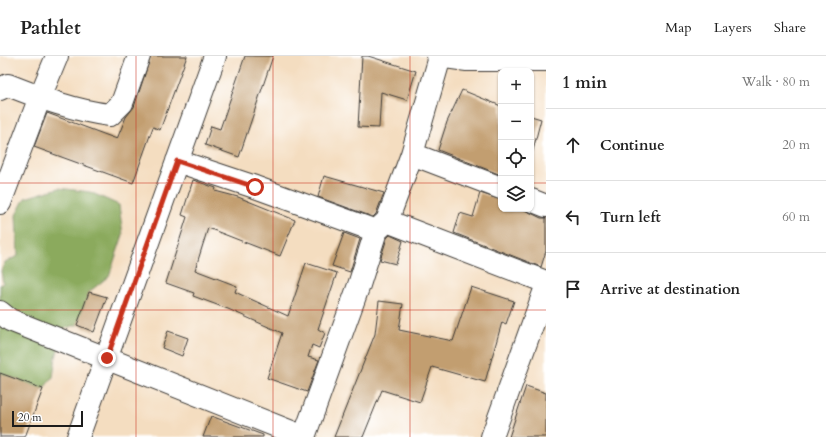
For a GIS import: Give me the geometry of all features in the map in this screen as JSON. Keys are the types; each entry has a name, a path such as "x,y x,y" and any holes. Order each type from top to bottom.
{"street":[{"path":"0,203 57,56"},
{"path":"0,89 8,85 94,114 110,115 122,104 139,56"},
{"path":"78,437 215,56"},
{"path":"0,312 10,320 304,437 381,226 412,154 439,56 546,60"},
{"path":"412,154 498,187"},
{"path":"177,161 381,226 546,282"},
{"path":"534,201 546,206"},
{"path":"492,437 546,287"}],"green space":[{"path":"59,188 90,192 119,205 123,235 109,276 89,292 77,325 65,328 56,357 53,377 43,389 0,373 0,285 3,283 1,271 5,262 18,256 16,215 25,198"}],"building":[{"path":"151,56 187,56 160,130 153,127 133,183 34,147 47,113 117,139 126,117 134,107"},
{"path":"245,56 273,56 239,157 205,145 211,126 220,129"},
{"path":"362,56 368,56 416,71 407,100 381,92 379,128 358,127"},
{"path":"462,90 498,105 498,174 438,150 447,122"},
{"path":"534,117 541,119 534,146"},
{"path":"324,176 384,193 376,214 373,217 318,197"},
{"path":"193,180 216,188 215,191 238,197 295,220 280,256 208,228 195,270 237,286 235,292 288,316 306,263 337,273 318,329 325,333 319,348 312,345 308,357 319,360 307,392 267,378 282,333 228,309 193,296 194,293 166,283 187,217 182,215"},
{"path":"480,193 498,199 498,212 529,212 541,218 546,218 546,251 541,267 454,233 460,213 473,217"},
{"path":"344,233 360,239 350,272 332,266"},
{"path":"390,235 403,241 396,264 380,260 387,238"},
{"path":"471,287 514,301 506,324 502,322 485,382 432,367 420,402 382,390 363,437 334,437 375,334 379,301 403,304 399,330 453,341"},
{"path":"89,292 107,297 94,332 77,325"},
{"path":"168,331 188,338 182,356 162,348"},
{"path":"0,373 43,389 25,437 0,437"},
{"path":"526,386 546,393 546,437 509,437"},
{"path":"211,416 263,435 263,437 203,437"}],"route":[{"path":"107,358 177,161 255,187"}]}
